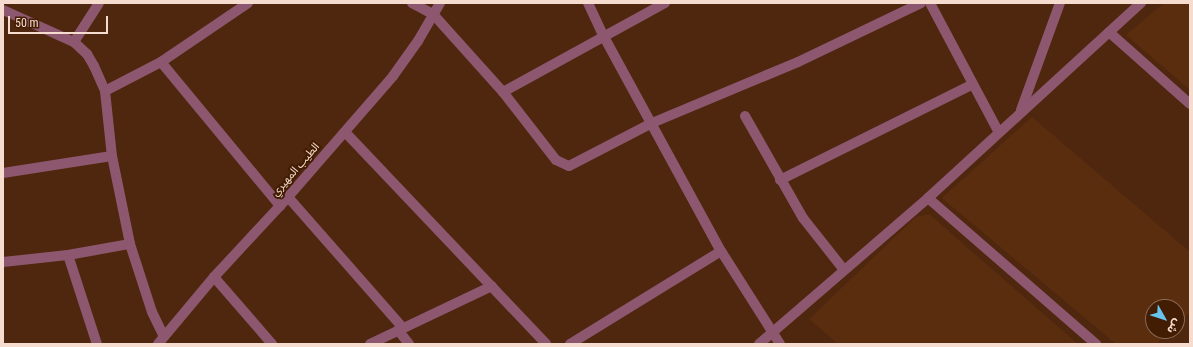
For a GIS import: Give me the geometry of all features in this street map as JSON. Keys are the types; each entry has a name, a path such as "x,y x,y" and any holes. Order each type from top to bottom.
{"street":[{"path":"74,42 99,3"},
{"path":"105,91 162,62 248,3"},
{"path":"412,3 433,14 503,92 556,160 566,166 574,165 652,123 798,62 921,3"},
{"name":"الطيب المهيري","path":"158,344 214,276 288,197 407,58 440,3"},
{"path":"588,3 604,36 721,251 780,344"},
{"path":"503,92 665,3"},
{"path":"930,3 972,85 998,131"},
{"path":"1020,112 1060,3"},
{"path":"759,344 774,333 844,270 928,198 998,131 1141,3"},
{"path":"3,10 74,42 87,54 105,91 112,156 130,244 152,312 164,335"},
{"path":"1109,32 1190,104"},
{"path":"162,62 280,206"},
{"path":"780,180 972,85"},
{"path":"745,116 780,180 811,228 844,270"},
{"path":"345,132 546,344"},
{"path":"3,173 112,156"},
{"path":"288,197 401,329 409,344"},
{"path":"928,198 1096,344"},
{"path":"3,262 68,255 130,244"},
{"path":"570,344 721,251"},
{"path":"68,255 97,344"},
{"path":"214,276 272,344"},
{"path":"370,344 492,286"}],"shaded area":[{"path":"1164,3 1190,3 1190,90 1126,35"},
{"path":"1032,117 1190,252 1190,312 1185,317 1185,299 1145,299 1145,339 1161,339 1156,344 1116,344 942,198"},
{"path":"929,214 1078,344 838,344 809,319 916,217"}]}
